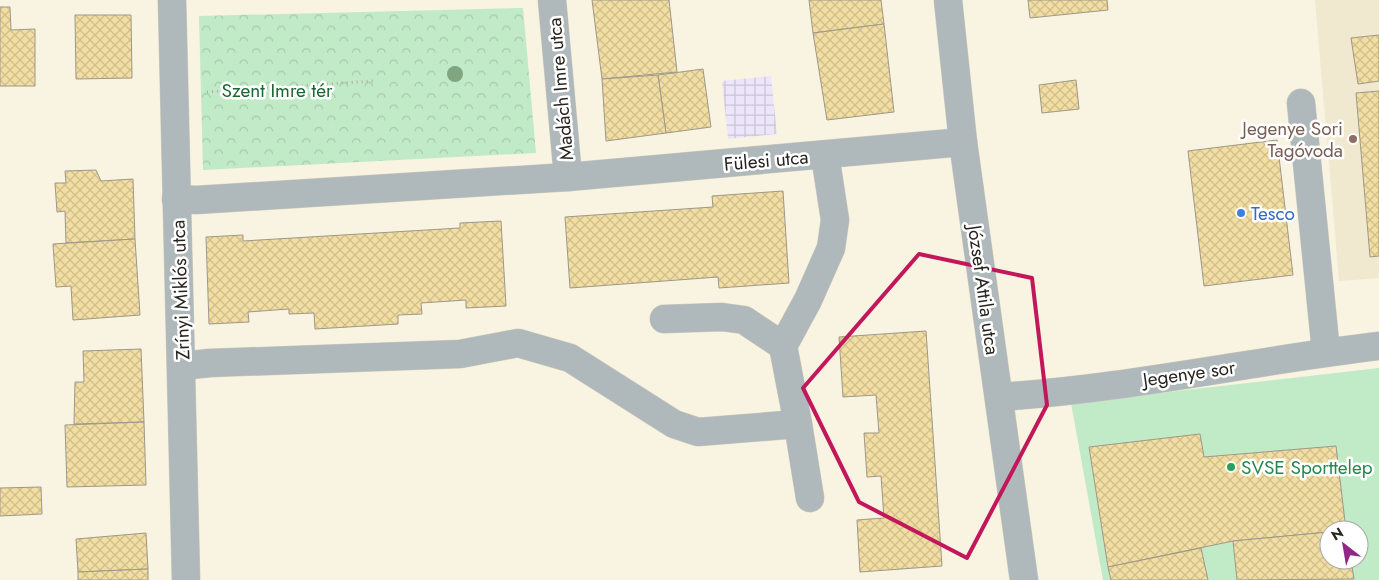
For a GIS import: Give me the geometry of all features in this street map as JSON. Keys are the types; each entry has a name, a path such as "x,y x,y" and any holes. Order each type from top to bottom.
{"street":[{"name":"Zrínyi Miklós utca","path":"172,0 186,580"},
{"name":"Madách Imre utca","path":"552,0 568,178"},
{"name":"József Attila utca","path":"948,0 964,142 1024,580"},
{"path":"1301,103 1326,352"},
{"name":"Fülesi utca","path":"568,178 964,142"},
{"path":"810,498 783,346 808,300 831,248 835,220 825,155"},
{"path":"176,199 206,199 568,178"},
{"path":"664,319 722,317 744,320 783,346"},
{"path":"182,366 210,363 460,354 518,343 570,358 674,424 698,432 798,424"},
{"name":"Jegenye sor","path":"999,397 1039,394 1154,379 1326,352 1379,346"}],"path":[{"path":"174,94 373,81"}],"highlighted area":[{"path":"919,254 1032,278 1047,405 967,558 859,502 803,388"}],"shaded area":[{"name":"Jegenye Sori Tagóvoda","path":"1315,0 1379,0 1379,278 1339,281"},
{"path":"771,76 777,134 728,139 722,81"}],"green space":[{"name":"Szent Imre tér","path":"523,8 536,153 203,170 199,16"},
{"name":"SVSE Sporttelep","path":"1379,368 1379,580 1103,580 1071,403"}],"building":[{"path":"592,0 669,0 677,72 602,79"},
{"path":"809,0 881,0 884,24 813,33"},
{"path":"1028,0 1107,0 1108,10 1030,18"},
{"path":"0,7 10,7 11,30 35,29 35,86 0,86"},
{"path":"75,15 131,15 132,78 76,79"},
{"path":"884,24 894,112 827,120 813,33"},
{"path":"1379,35 1379,81 1358,84 1351,38"},
{"path":"703,69 711,127 666,133 658,75"},
{"path":"658,75 666,133 606,141 602,79"},
{"path":"1076,80 1079,109 1042,113 1039,85"},
{"path":"1379,91 1379,256 1370,257 1356,93"},
{"name":"Tesco","path":"1277,140 1293,275 1204,286 1188,151"},
{"path":"96,170 101,181 133,179 135,239 66,243 65,211 57,212 55,183 66,183 65,171"},
{"path":"783,191 789,283 719,288 718,277 570,288 565,217 713,207 712,196"},
{"path":"501,221 506,306 466,308 466,300 421,303 422,314 398,315 398,324 315,329 314,313 289,314 289,309 248,312 249,322 209,324 206,237 243,235 243,241 460,228 460,223"},
{"path":"135,239 140,315 73,320 71,286 56,287 53,244"},
{"path":"926,331 942,566 860,572 857,520 884,518 881,476 867,477 864,433 879,433 876,395 843,397 839,337"},
{"path":"141,349 144,422 74,424 75,382 84,382 83,351"},
{"path":"144,422 146,485 67,487 65,425"},
{"path":"1200,434 1204,457 1336,446 1345,520 1319,520 1319,533 1233,541 1108,567 1089,447"},
{"path":"41,487 42,514 0,516 0,488"},
{"path":"146,533 148,569 78,572 76,539"},
{"path":"1319,533 1319,570 1353,570 1354,579 1237,580 1233,541"},
{"path":"1201,548 1208,580 1111,580 1108,567"},
{"path":"148,569 148,580 78,580 78,572"}],"place":[{"name":"Jegenye Sori Tagóvoda","path":"1353,139"},
{"name":"Tesco","path":"1241,213"},
{"name":"SVSE Sporttelep","path":"1231,467"}]}
